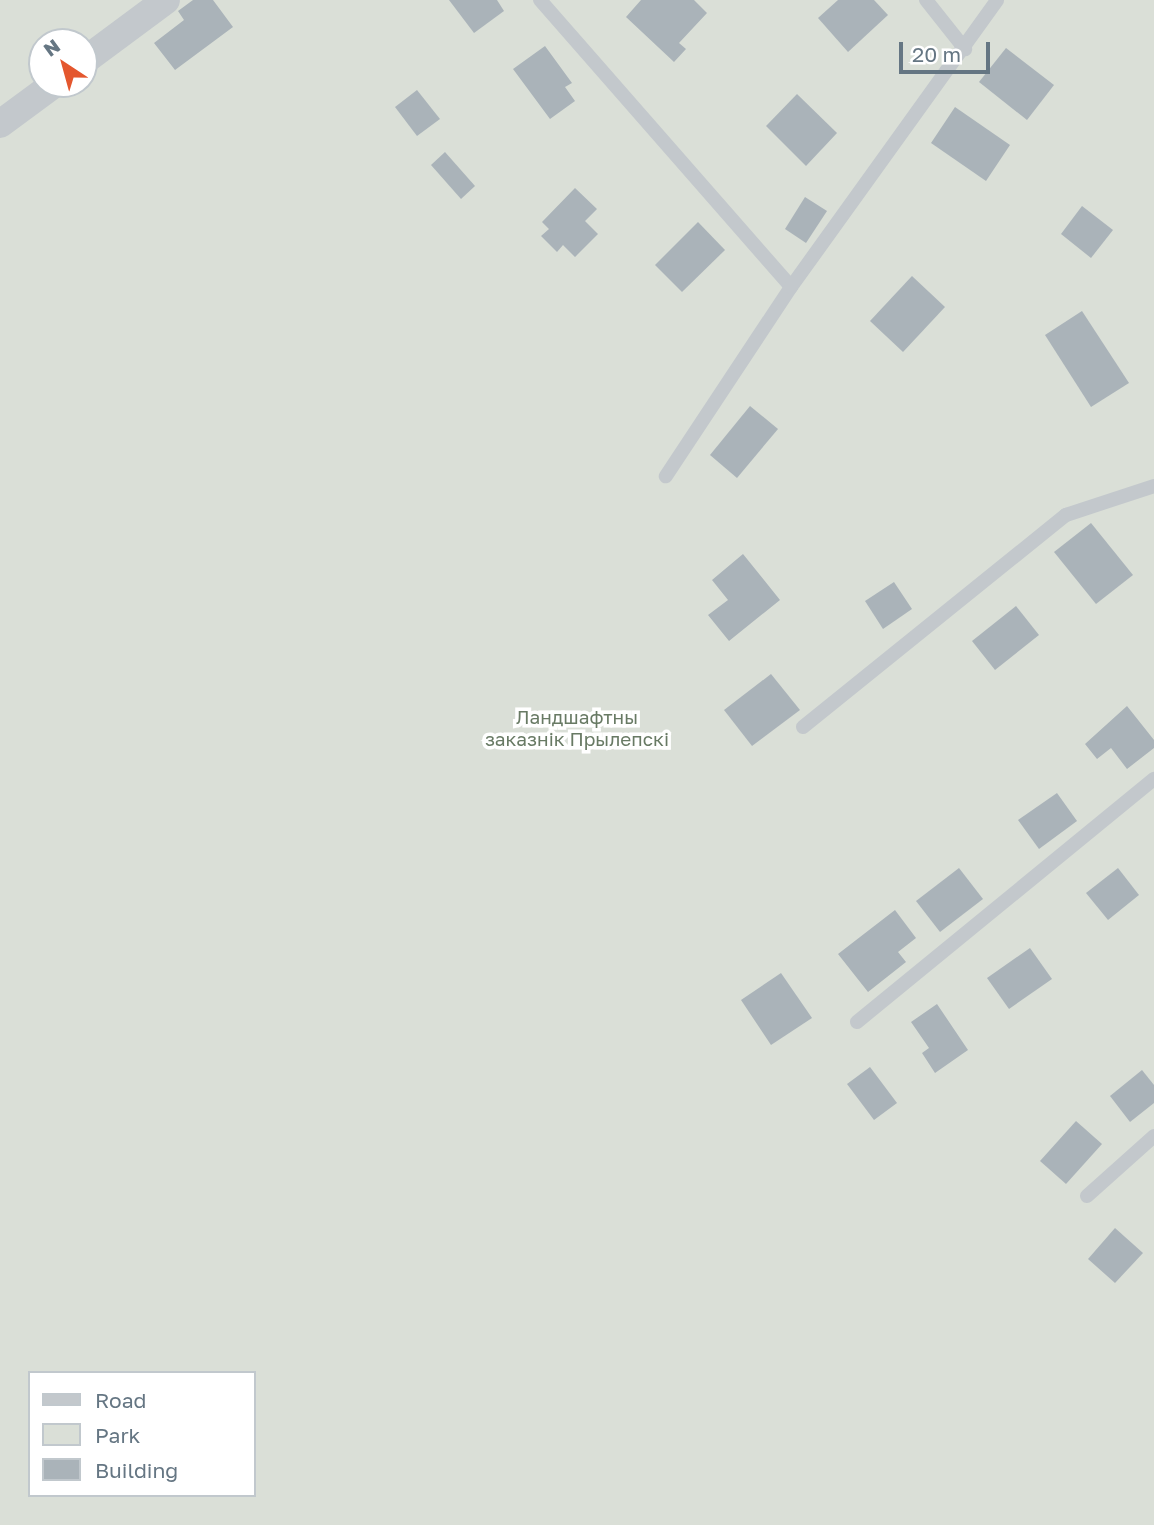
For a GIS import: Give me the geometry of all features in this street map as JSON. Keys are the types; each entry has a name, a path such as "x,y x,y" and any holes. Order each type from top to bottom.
{"street":[{"path":"98,51 166,0"},
{"path":"0,124 35,98"}],"lane":[{"path":"540,0 791,286"},
{"path":"926,0 965,49"},
{"path":"666,476 791,286 965,49 997,0"},
{"path":"803,727 1066,515 1154,486"},
{"path":"857,1022 1154,779"},
{"path":"1087,1196 1154,1136"}],"green space":[{"name":"Ландшафтны заказнік Прылепскі","path":"0,0 1154,0 1154,1525 0,1525"}],"building":[{"path":"193,0 213,0 233,27 175,70 154,43 184,20 178,11"},
{"path":"449,0 497,0 504,11 474,33"},
{"path":"641,0 694,0 707,13 679,43 686,49 674,62 626,17"},
{"path":"838,0 874,0 888,15 848,52 818,18"},
{"path":"545,46 572,83 565,87 575,101 550,119 513,69"},
{"path":"1006,48 1054,85 1027,120 979,82"},
{"path":"417,90 440,119 417,136 395,107"},
{"path":"797,94 837,133 806,166 766,126"},
{"path":"955,107 1010,145 986,181 931,143"},
{"path":"445,152 475,186 461,199 431,165"},
{"path":"575,188 597,209 585,221 598,234 575,257 563,245 557,252 541,236 549,229 542,222"},
{"path":"805,197 827,211 806,243 785,229"},
{"path":"1082,206 1113,230 1091,258 1061,234"},
{"path":"698,222 725,250 682,292 655,265"},
{"path":"912,276 945,307 903,352 870,321"},
{"path":"1082,311 1129,383 1091,407 1045,335"},
{"path":"750,406 778,429 737,478 710,455"},
{"path":"1091,523 1133,575 1096,604 1054,552"},
{"path":"743,554 780,600 729,641 708,615 728,600 712,580"},
{"path":"894,582 912,609 883,629 865,601"},
{"path":"1016,606 1039,635 995,670 972,641"},
{"path":"771,674 800,710 752,746 724,710"},
{"path":"1127,706 1154,740 1154,748 1127,769 1111,748 1097,759 1085,744"},
{"path":"1057,793 1077,821 1039,849 1018,820"},
{"path":"959,868 983,899 940,932 916,901"},
{"path":"1118,868 1139,895 1108,920 1086,893"},
{"path":"895,910 916,938 898,952 906,962 868,992 838,954"},
{"path":"1030,948 1052,979 1009,1009 987,978"},
{"path":"781,973 812,1018 771,1045 741,1000"},
{"path":"937,1004 968,1050 935,1073 922,1053 929,1048 911,1022"},
{"path":"870,1067 897,1103 874,1120 847,1084"},
{"path":"1142,1070 1154,1085 1154,1103 1130,1122 1110,1096"},
{"path":"1076,1121 1102,1144 1066,1184 1040,1161"},
{"path":"1115,1228 1143,1253 1115,1283 1088,1259"}]}
